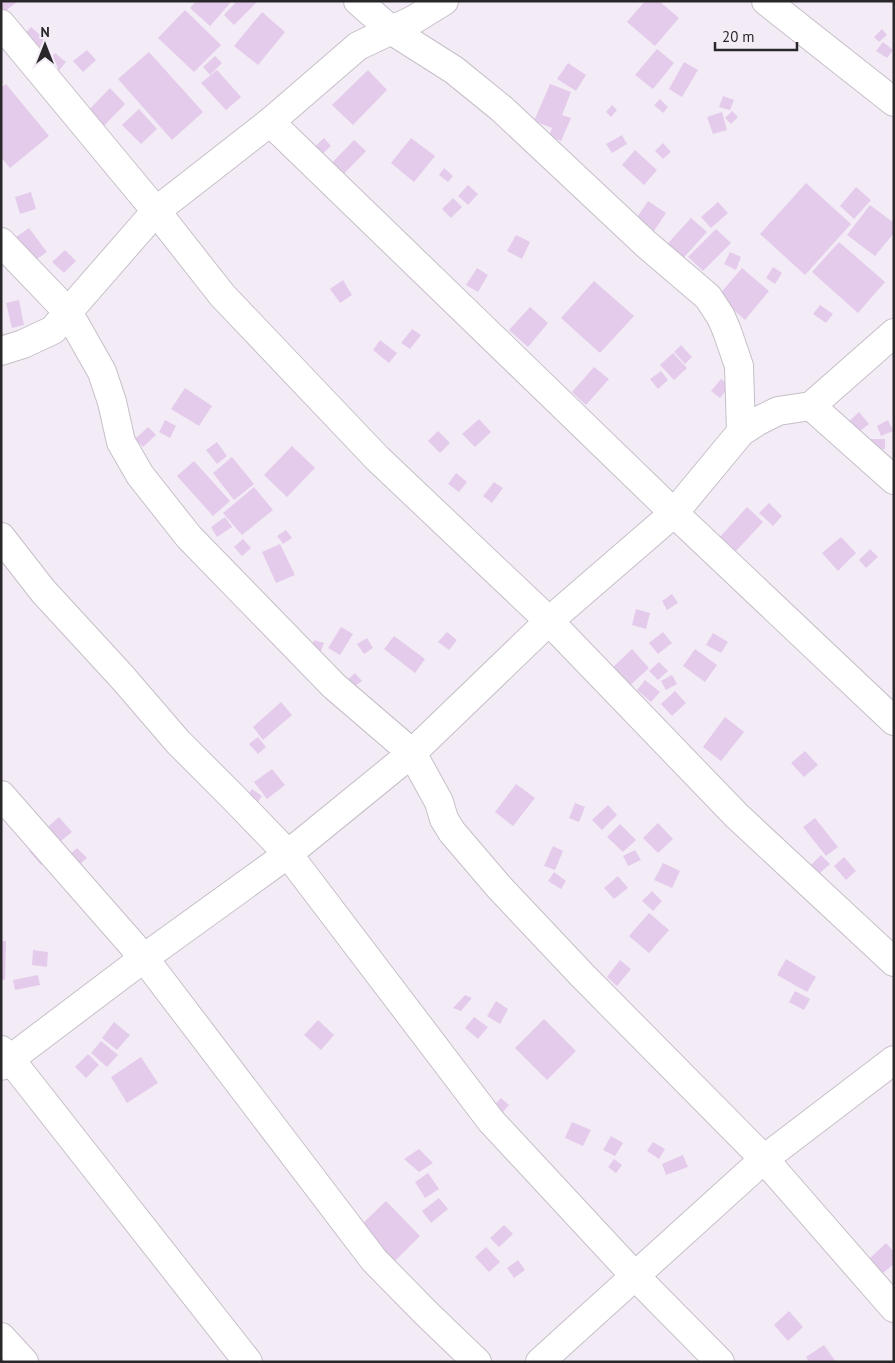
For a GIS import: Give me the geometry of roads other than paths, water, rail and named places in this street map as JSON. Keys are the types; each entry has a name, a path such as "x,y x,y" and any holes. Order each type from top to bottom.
{"street":[{"path":"358,1 391,30 454,70 502,109 646,244 708,297 728,331 739,366 741,432"},
{"path":"1,350 23,344 53,330 156,212 270,122 358,46 413,20 444,1"},
{"path":"766,1 894,102"},
{"path":"1,24 222,295 372,452 549,621 736,816 894,962"},
{"path":"270,122 674,513 894,721"},
{"path":"1,242 68,312 102,372 112,402 121,442 140,475 189,537 334,686 412,753 439,802 444,819 452,832 493,880 582,975 764,1159 894,1308"},
{"path":"248,1362 4,1058 288,854 412,753 549,621 674,513 741,432 778,411 811,406 894,334"},
{"path":"811,406 894,480"},
{"path":"1,537 43,591 123,678 178,742 288,854 491,1121 636,1276 720,1362"},
{"path":"1,795 144,958 374,1260 477,1362"},
{"path":"540,1362 764,1159 894,1060"},
{"path":"1,1337 24,1362"}]}
